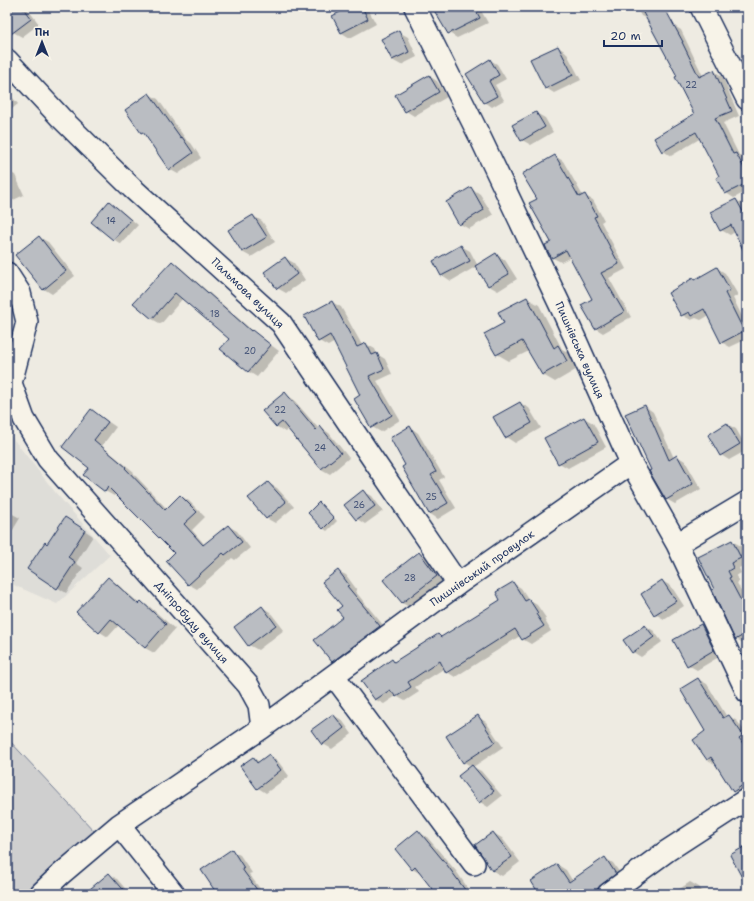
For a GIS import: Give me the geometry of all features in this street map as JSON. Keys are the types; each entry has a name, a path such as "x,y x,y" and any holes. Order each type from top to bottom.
{"street":[{"name":"Пишнівська вулиця","path":"415,7 553,290 631,463 676,544 747,692"},
{"path":"701,7 747,99"},
{"name":"Пальмова вулиця","path":"7,60 60,117 132,188 281,323 402,504 458,584"},
{"path":"7,272 20,293 27,322 9,387"},
{"name":"Дніпробуду вулиця","path":"9,387 24,419 48,459 248,685 258,705 262,728"},
{"name":"Пишнівський провулок","path":"262,728 458,584 631,463"},
{"path":"676,544 747,502"},
{"path":"334,676 474,864"},
{"path":"40,894 61,874 119,825 262,728"},
{"path":"608,894 667,851 747,799"},
{"path":"119,825 174,894"}],"shaded area":[{"path":"7,431 55,492 110,555 57,604 7,582"},
{"path":"7,738 96,833 28,894 7,894"}],"building":[{"path":"7,7 22,7 31,19 7,37"},
{"path":"350,7 362,7 368,19 341,33 332,16"},
{"path":"432,7 474,7 480,18 448,34"},
{"path":"640,7 664,7 683,42 699,77 714,70 732,111 715,118 733,154 736,153 747,174 747,183 725,194 716,178 719,176 696,132 662,152 654,138 694,114 675,77 677,76"},
{"path":"399,30 409,52 392,60 381,39"},
{"path":"558,46 573,75 545,89 530,59"},
{"path":"490,59 499,75 489,81 497,96 484,103 466,74"},
{"path":"429,75 439,92 405,112 395,95"},
{"path":"149,93 193,153 169,170 143,132 141,133 125,110"},
{"path":"536,112 545,127 521,141 512,125"},
{"path":"555,155 579,197 585,194 597,216 594,217 619,264 601,273 624,312 595,329 581,305 592,299 566,250 552,258 547,250 545,245 551,242 529,203 537,199 522,174"},
{"path":"471,187 484,210 459,225 446,202"},
{"path":"736,199 747,219 747,258 731,225 720,231 710,212"},
{"path":"109,201 131,220 113,240 91,222"},
{"path":"253,215 267,237 242,252 228,230"},
{"path":"39,236 66,271 43,290 15,255"},
{"path":"461,245 470,261 441,276 433,261"},
{"path":"496,253 509,274 488,286 475,266"},
{"path":"285,257 297,274 277,289 264,272"},
{"path":"172,261 251,331 252,330 271,345 248,372 220,349 229,339 175,293 152,319 133,303"},
{"path":"717,267 730,290 725,293 744,331 721,343 704,309 691,316 689,312 681,316 668,293 693,278 694,280"},
{"path":"527,297 554,348 558,345 567,361 542,375 522,341 496,355 484,334 504,323 498,312"},
{"path":"332,301 357,347 366,343 372,355 377,353 384,369 369,376 392,415 371,428 354,399 360,395 330,335 318,342 304,316"},
{"path":"285,392 316,430 320,426 341,453 321,469 282,422 276,427 262,411"},
{"path":"520,402 532,423 505,438 493,417"},
{"path":"645,405 669,460 677,455 693,484 666,500 649,471 651,470 625,414"},
{"path":"91,409 108,422 94,440 126,467 125,468 165,510 180,495 197,512 184,524 203,545 228,525 242,542 225,555 223,553 188,585 166,561 174,553 108,487 105,492 83,475 89,468 62,447"},
{"path":"584,417 598,442 558,464 544,438"},
{"path":"727,423 740,444 720,456 708,435"},
{"path":"410,426 436,472 431,475 448,503 429,514 402,467 405,465 390,438"},
{"path":"268,482 286,502 266,519 248,498"},
{"path":"363,490 375,506 356,520 344,505"},
{"path":"319,502 334,518 323,529 308,513"},
{"path":"65,517 85,530 68,557 75,562 57,589 27,569 45,542 47,544"},
{"path":"732,540 741,558 731,563 733,568 728,571 731,577 729,578 747,612 747,633 735,640 712,590 714,589 698,557"},
{"path":"419,552 437,576 402,603 383,580"},
{"path":"338,570 349,585 347,586 380,626 332,662 314,640 343,617 337,610 342,606 322,582"},
{"path":"108,577 138,604 141,601 166,624 145,648 111,619 99,633 76,612"},
{"path":"662,580 676,601 654,615 641,594"},
{"path":"513,582 525,601 529,599 544,626 522,640 515,629 446,673 440,661 408,682 411,687 396,697 390,690 375,700 361,681 392,659 394,662 438,634 441,637 500,600 496,592"},
{"path":"262,606 276,625 248,646 234,627"},
{"path":"701,624 714,650 687,666 673,640"},
{"path":"645,625 654,637 632,653 623,640"},
{"path":"698,678 723,718 729,715 743,735 739,738 747,749 747,782 733,792 711,757 707,760 693,740 705,731 680,689"},
{"path":"333,714 344,728 322,745 311,730"},
{"path":"478,715 495,742 463,763 446,736"},
{"path":"269,754 281,770 257,789 240,766 253,757 257,763"},
{"path":"472,765 494,791 479,803 458,776"},
{"path":"418,830 447,865 468,894 436,894 415,867 412,870 395,849"},
{"path":"493,832 512,857 492,871 475,845"},
{"path":"747,845 747,887 730,855"},
{"path":"232,849 244,868 242,869 260,894 217,894 201,870"},
{"path":"605,857 616,874 601,885 595,894 539,894 531,881 557,864 569,882"},
{"path":"109,873 127,894 84,894"}]}
